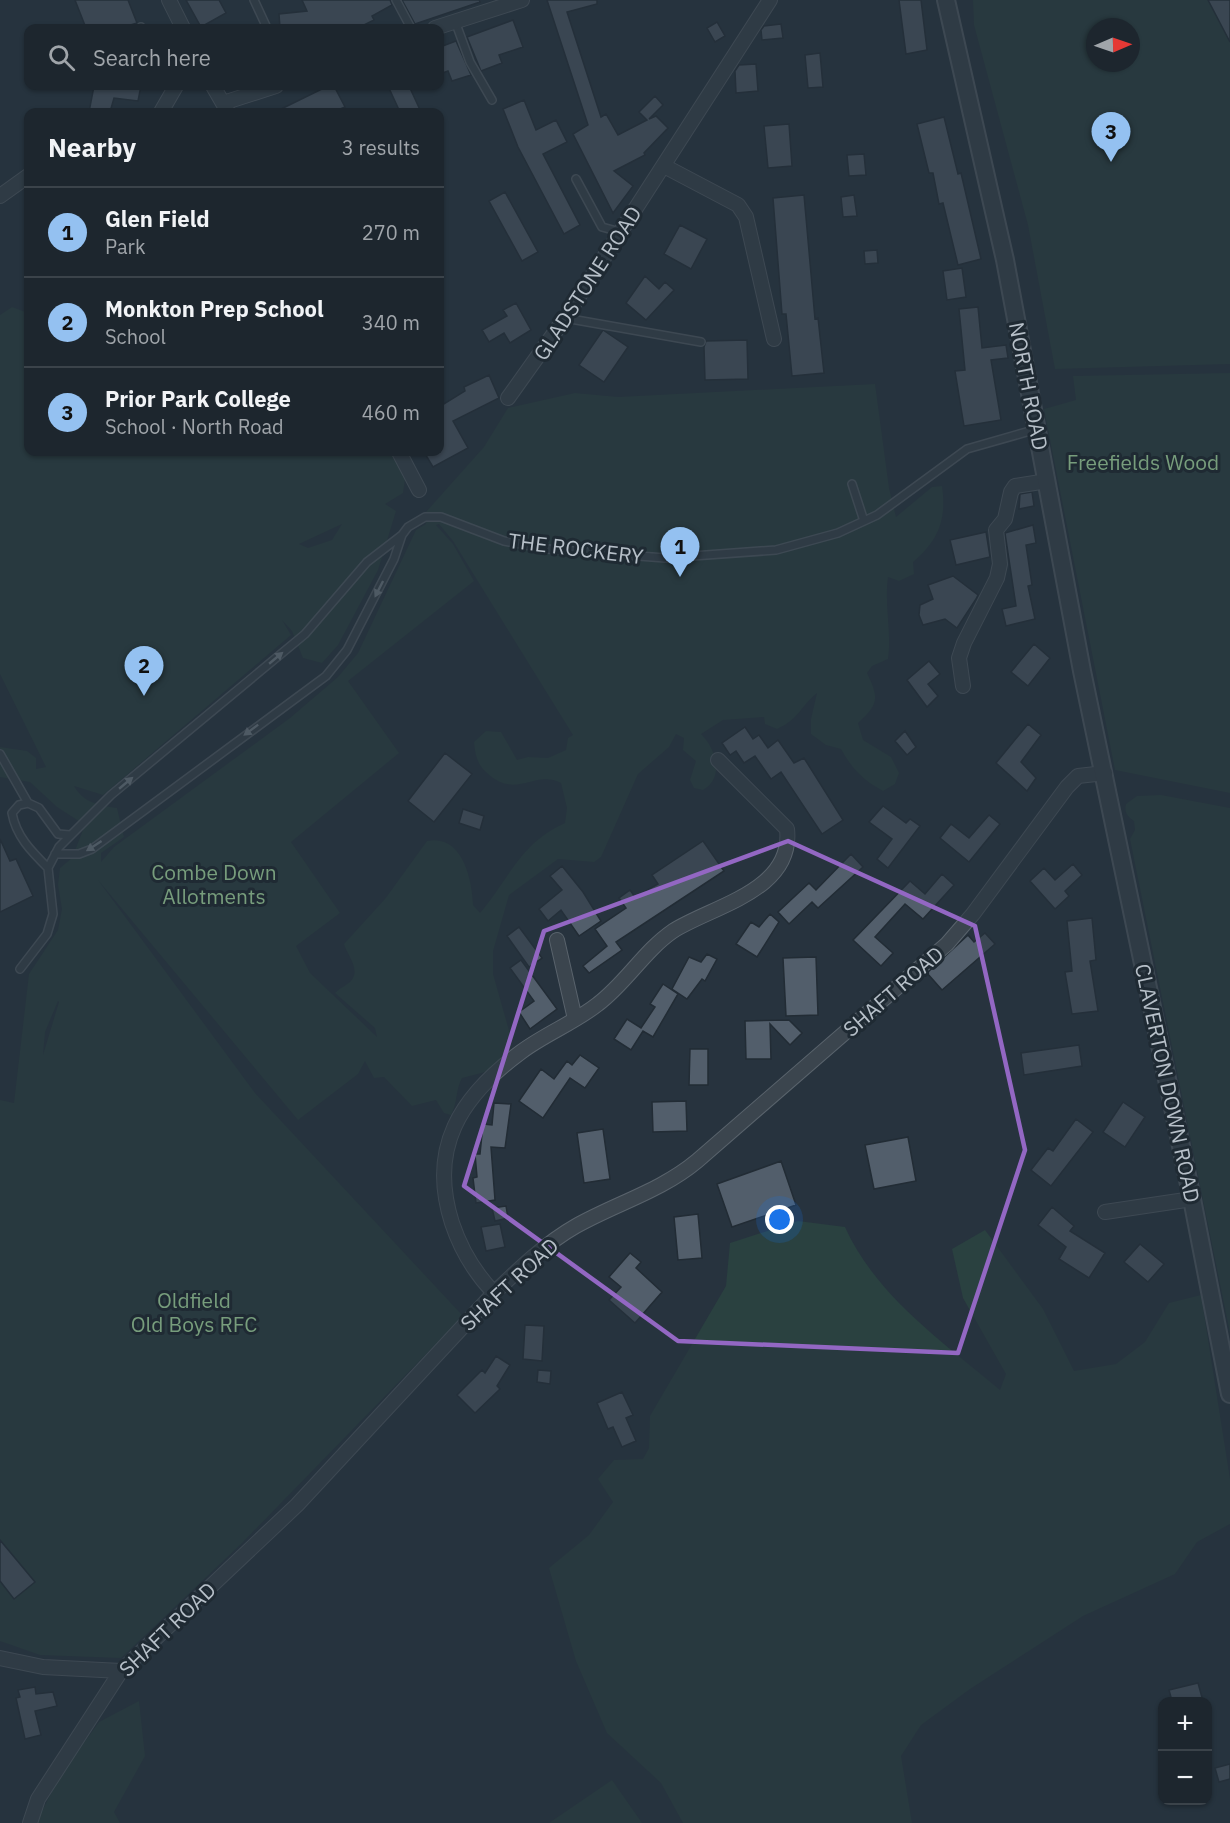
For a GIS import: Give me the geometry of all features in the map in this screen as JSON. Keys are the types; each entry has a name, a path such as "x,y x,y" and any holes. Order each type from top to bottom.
{"street":[{"path":"169,0 181,24"},
{"path":"444,25 522,0"},
{"name":"GLADSTONE ROAD","path":"508,398 565,318 770,0"},
{"name":"NORTH ROAD","path":"946,0 1005,260 1082,670 1105,773"},
{"path":"163,108 174,90"},
{"path":"215,90 225,108 267,90"},
{"path":"664,166 738,205 746,217 774,339"},
{"path":"0,196 24,179"},
{"path":"401,456 418,489"},
{"path":"963,686 959,658 964,643 997,578 1000,564 996,530 1009,511 1011,492 1015,486 1047,481"},
{"path":"494,1293 471,1266 456,1234 447,1206 444,1154 454,1127 485,1084 523,1051 607,997 671,933 760,885 786,851 787,829 718,760"},
{"name":"CLAVERTON DOWN ROAD","path":"1105,773 1230,1394"},
{"name":"SHAFT ROAD","path":"30,1823 38,1799 121,1671 297,1505 494,1293 522,1267 576,1226 654,1190 677,1177 697,1161 947,944 1067,787 1078,776 1105,773"},
{"path":"558,940 575,1019"},
{"path":"1105,1212 1192,1199"},
{"path":"0,1658 44,1667 121,1671"}],"lane":[{"path":"254,0 265,24"},
{"path":"396,0 409,24"},
{"path":"454,21 470,62 492,100"},
{"path":"576,179 602,227 620,232"},
{"path":"565,318 701,342"},
{"name":"THE ROCKERY","path":"48,868 55,854 70,835 111,795 305,634 367,562 402,535 415,521 433,515 504,541 547,549 665,558 705,557 786,548 838,533 864,521 909,494 967,449 1037,429"},
{"path":"852,484 864,521"},
{"path":"55,854 80,854 92,849 326,676 352,640 394,559 402,535"},
{"path":"0,754 28,802 39,808 58,834 70,835"},
{"path":"20,969 47,934 53,914 48,868 30,851 15,829 12,813 19,805 28,802"}],"highlighted area":[{"path":"788,841 975,926 1025,1150 958,1353 678,1341 464,1186 544,931"}],"green space":[{"path":"973,0 1230,0 1230,364 1055,369 1028,225 974,25"},
{"path":"12,307 24,312 24,456 393,456 405,479 403,493 385,504 396,511 378,570 338,645 322,663 303,658 292,631 282,620 291,635 103,795 74,786 87,800 117,808 124,837 101,853 101,862 114,847 290,718 338,677 358,653 416,530 426,524 426,512 484,447 508,408 575,393 618,397 875,384 889,488 896,517 932,487 942,486 943,509 939,529 929,546 913,562 914,574 899,581 888,577 888,659 872,666 867,673 874,689 875,700 870,711 858,723 863,740 891,757 899,773 895,784 883,791 876,787 859,773 841,749 826,745 811,734 811,719 817,693 795,717 777,729 765,724 764,717 723,720 701,734 711,747 716,763 714,778 703,790 694,788 690,780 696,761 683,750 684,738 676,734 669,747 638,774 601,857 594,862 558,859 509,895 493,951 493,974 512,1041 508,1055 489,1071 462,1078 451,1115 444,1113 436,1100 412,1106 384,1077 374,1078 365,1061 358,1074 298,1120 98,880 255,1093 463,1316 242,1543 121,1658 40,1655 0,1641 0,1100 14,1103 29,974 58,930 62,909 58,885 60,868 72,858 85,825 57,807 30,782 0,777 0,747 27,751 36,758 36,769 46,767 0,674 0,315","holes":["342,524 332,540 308,548 299,544","439,524 453,541 573,735 568,738 566,750 548,758 528,757 517,760 501,732 486,731 474,742 479,762 486,772 507,784 516,785 542,779 561,783 567,808 565,823 550,831 526,851 480,913 473,905 467,871 457,851 449,844 427,841 385,899 344,944 355,972 351,981 335,993 375,1028 377,1037 310,973 296,946 340,913 291,842 399,753 348,681 474,581 453,544 436,525","59,1002 43,1055 45,1032"]},
{"name":"Freefields Wood","path":"1230,373 1230,793 1115,770 1044,409 1076,400 1073,376"},
{"path":"1161,795 1230,808 1230,1333 1130,839 1135,830 1134,821 1125,809 1126,804 1137,796"},
{"path":"798,1221 845,1227 858,1252 874,1275 893,1296 934,1336 1000,1390 1006,1374 963,1298 952,1249 985,1230 1043,1309 1074,1371 1116,1364 1145,1342 1169,1303 1201,1295 1230,1479 1230,1524 1197,1542 1175,1574 1083,1616 970,1689 921,1725 901,1756 912,1823 683,1823 661,1783 607,1733 576,1661 549,1568 589,1535 613,1502 598,1479 614,1460 643,1459 649,1448 650,1416 726,1286 730,1243"},
{"path":"139,1701 145,1756 114,1812 120,1823 36,1823 60,1776 99,1722"},
{"path":"612,1780 642,1823 549,1823"}],"building":[{"path":"75,0 128,0 137,23 134,24 84,24"},
{"path":"186,0 219,0 226,13 206,24 199,24"},
{"path":"302,0 390,0 392,5 372,16 374,20 366,24 280,24 279,14 307,11"},
{"path":"402,0 479,0 480,2 415,24"},
{"path":"547,0 597,0 597,4 567,12 601,117 606,114 618,135 647,120 639,112 655,96 663,105 649,119 656,116 668,128 644,153 645,155 614,171 633,186 613,213 573,134 588,125"},
{"path":"899,0 921,0 927,50 906,54"},
{"path":"1208,0 1230,0 1230,42"},
{"path":"513,20 523,47 499,55 502,63 481,71 467,37"},
{"path":"717,22 725,36 715,42 707,28"},
{"path":"781,24 783,38 762,40 761,30 764,26"},
{"path":"456,41 471,75 452,81 448,71 444,72 444,46"},
{"path":"820,53 823,87 808,88 805,55"},
{"path":"756,64 758,91 736,93 735,71 739,65"},
{"path":"93,90 140,90 138,101 114,98 111,108 90,108"},
{"path":"320,90 336,90 345,107 343,108 283,108"},
{"path":"390,90 411,90 419,108 398,108"},
{"path":"524,100 536,130 556,120 567,142 543,154 580,225 564,234 518,147 503,109"},
{"path":"944,117 958,174 961,173 981,259 958,265 943,203 939,204 933,173 929,173 917,124"},
{"path":"789,124 792,166 768,168 764,126"},
{"path":"864,154 866,175 849,176 847,155"},
{"path":"505,192 538,252 522,261 489,201"},
{"path":"804,195 815,319 818,318 824,373 792,376 786,314 782,314 773,198"},
{"path":"854,195 857,216 843,217 841,197"},
{"path":"680,225 707,239 691,269 664,254"},
{"path":"877,250 878,263 865,264 864,251"},
{"path":"962,268 966,297 947,300 943,271"},
{"path":"645,276 659,289 665,282 674,290 646,320 626,303"},
{"path":"516,303 531,330 510,343 504,333 489,342 482,330 507,316 503,310"},
{"path":"978,307 982,348 1006,345 1008,358 991,360 1001,420 964,426 955,371 965,370 959,309"},
{"path":"603,330 628,347 604,382 579,365"},
{"path":"747,340 748,379 705,380 704,347 706,341"},
{"path":"489,375 499,398 453,421 468,448 433,467 426,456 444,456 444,404 465,391 464,387"},
{"path":"1032,492 1034,506 1019,509 1020,494"},
{"path":"1033,525 1036,543 1026,545 1032,585 1028,586 1035,619 1006,626 1002,609 1016,606 1005,533"},
{"path":"986,532 990,557 956,565 950,540"},
{"path":"953,576 978,595 976,599 957,628 945,619 923,625 919,615 920,605 933,599 928,585"},
{"path":"1034,644 1050,658 1028,686 1011,672"},
{"path":"929,661 940,674 928,684 938,696 927,707 907,680"},
{"path":"1028,724 1041,735 1021,762 1036,778 1027,791 996,763"},
{"path":"745,727 753,739 759,735 768,748 778,740 794,763 804,758 843,820 822,834 781,772 771,779 755,756 744,763 736,751 730,755 722,743"},
{"path":"905,731 916,747 907,755 895,741"},
{"path":"445,753 472,774 434,822 408,801"},
{"path":"883,806 906,823 910,819 920,826 888,868 877,859 892,839 869,822"},
{"path":"463,809 484,816 480,830 459,823"},
{"path":"989,815 1000,824 969,862 940,838 951,824 969,838"},
{"path":"0,839 10,861 16,859 33,896 0,912"},
{"path":"703,841 724,871 616,942 622,950 589,973 583,966 607,946 595,929 626,908 619,898 630,890 635,897 658,884 652,875"},
{"path":"851,854 863,867 818,908 812,902 789,924 778,912 809,883 816,890"},
{"path":"1073,864 1082,875 1065,891 1069,896 1055,909 1030,881 1044,868 1055,880"},
{"path":"562,866 583,892 601,921 579,936 561,910 548,921 539,909 562,890 550,876"},
{"path":"942,874 954,885 923,919 905,904 875,937 893,953 881,966 853,940 910,881 925,894"},
{"path":"770,914 779,922 757,957 736,944 751,922 759,927"},
{"path":"1092,918 1096,960 1090,961 1098,1011 1072,1014 1065,972 1072,971 1067,921"},
{"path":"519,927 542,958 529,967 507,936"},
{"path":"985,933 995,944 942,990 927,973 968,935 974,942"},
{"path":"707,954 717,959 705,981 702,979 687,999 672,989 689,957 701,962"},
{"path":"816,957 818,1015 786,1016 783,958"},
{"path":"521,960 557,1009 530,1029 519,1012 534,1001 510,968"},
{"path":"663,984 678,994 653,1037 643,1031 631,1050 614,1039 627,1019 641,1028 655,1007 650,1004"},
{"path":"789,1020 802,1033 790,1045 770,1024 771,1059 746,1059 745,1021"},
{"path":"1079,1045 1082,1066 1024,1075 1021,1053"},
{"path":"690,1049 708,1049 708,1085 689,1085"},
{"path":"580,1055 599,1068 585,1088 570,1078 543,1118 519,1101 541,1069 554,1079 567,1061 572,1065"},
{"path":"686,1101 687,1131 653,1132 652,1102"},
{"path":"1123,1102 1145,1117 1125,1147 1103,1132"},
{"path":"494,1103 511,1104 505,1148 491,1147 495,1200 476,1203 473,1178 477,1177 475,1154 480,1154 483,1124 492,1125"},
{"path":"1076,1119 1093,1132 1051,1186 1031,1170 1048,1148 1053,1151"},
{"path":"603,1129 610,1179 584,1183 577,1133"},
{"path":"908,1137 916,1181 874,1189 865,1145"},
{"path":"781,1161 796,1205 732,1227 717,1184"},
{"path":"506,1206 508,1218 495,1221 492,1208"},
{"path":"1052,1207 1074,1226 1070,1231 1105,1253 1089,1278 1059,1259 1066,1247 1038,1225"},
{"path":"698,1214 702,1258 678,1260 674,1217"},
{"path":"500,1224 505,1247 486,1251 481,1227"},
{"path":"1140,1244 1164,1264 1148,1282 1124,1262"},
{"path":"630,1253 641,1262 636,1268 662,1292 635,1323 609,1300 621,1287 609,1277"},
{"path":"525,1325 544,1326 542,1361 523,1359"},
{"path":"496,1356 510,1365 497,1386 500,1389 475,1413 457,1395 482,1370 485,1373"},
{"path":"538,1370 551,1371 550,1384 537,1382"},
{"path":"622,1392 633,1415 626,1418 636,1441 622,1447 613,1427 608,1429 597,1403"},
{"path":"0,1540 35,1582 14,1599 0,1581"},
{"path":"1198,1683 1202,1697 1171,1697 1169,1690"},
{"path":"35,1687 36,1694 53,1692 57,1706 35,1711 41,1735 25,1739 16,1698 20,1697 18,1690"},
{"path":"1230,1764 1230,1779 1219,1782 1215,1768"}],"place":[{"name":"Prior Park College","path":"1111,162"},
{"name":"Glen Field","path":"680,577"},
{"name":"Monkton Prep School","path":"144,696"}],"park label":[{"name":"Combe Down Allotments","path":"214,884"},
{"name":"Oldfield Old Boys RFC","path":"194,1312"}]}
